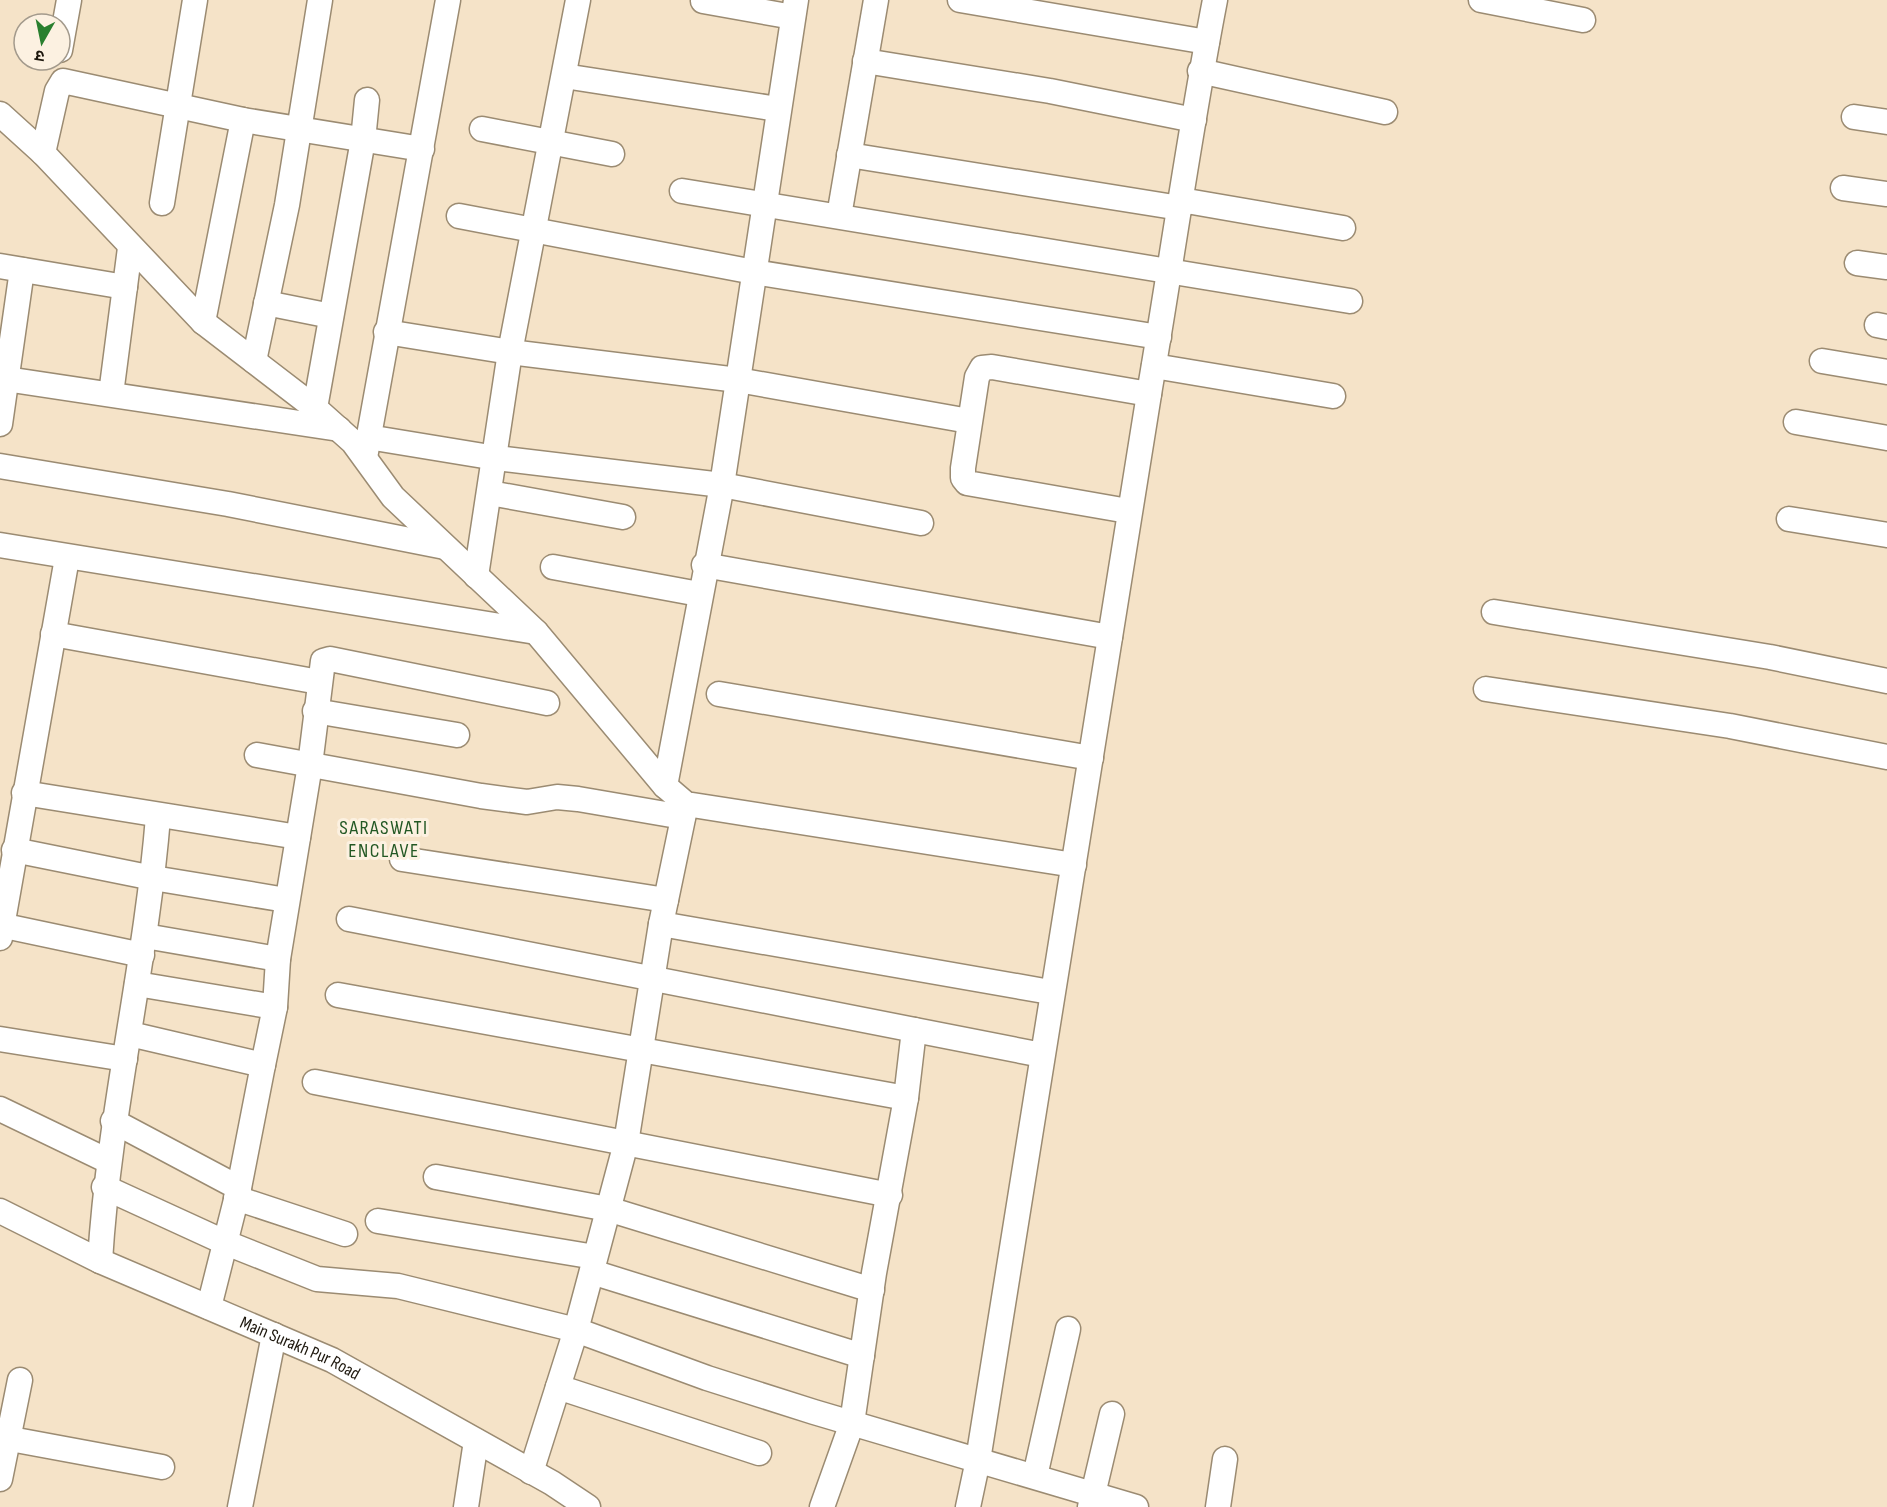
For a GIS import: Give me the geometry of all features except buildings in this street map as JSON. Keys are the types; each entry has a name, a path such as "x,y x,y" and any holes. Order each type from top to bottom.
{"street":[{"path":"162,203 195,0"},
{"path":"254,361 287,205 320,0"},
{"path":"367,448 386,332 448,0"},
{"path":"476,576 496,458 510,352 578,0"},
{"path":"839,216 876,0"},
{"path":"960,0 1207,42"},
{"path":"968,1507 978,1460 1050,992 1074,865 1128,511 1181,204 1200,71 1215,0"},
{"path":"1480,0 1583,20"},
{"path":"665,786 704,565 722,485 794,8 704,1"},
{"path":"865,61 1050,90 1194,120"},
{"path":"1200,71 1385,112"},
{"path":"43,153 59,72"},
{"path":"60,72 68,82 243,120 422,149"},
{"path":"564,76 778,109"},
{"path":"315,408 363,140 367,100"},
{"path":"0,114 43,153 130,248 203,322 339,429 367,448 393,497 536,632 685,811"},
{"path":"1854,117 1887,122"},
{"path":"203,322 243,120"},
{"path":"482,129 612,154"},
{"path":"849,155 1343,228"},
{"path":"1844,188 1887,194"},
{"path":"682,190 1350,301"},
{"path":"459,216 754,272 1159,337"},
{"path":"111,394 130,248"},
{"path":"1857,263 1887,267"},
{"path":"0,424 11,268 125,287"},
{"path":"266,303 331,316"},
{"path":"386,332 510,352 738,380 969,421"},
{"path":"1822,361 1887,372"},
{"path":"1154,366 1333,396"},
{"path":"1128,511 967,483 963,478 963,468 977,376 982,368 992,367 1149,394"},
{"path":"3,378 339,429"},
{"path":"1796,422 1887,438"},
{"path":"367,448 496,458 722,485 921,523"},
{"path":"0,466 228,504 445,547"},
{"path":"490,493 622,517"},
{"path":"1789,519 1887,536"},
{"path":"0,545 67,558 536,632"},
{"path":"67,558 1,929 278,959"},
{"path":"704,565 1110,637"},
{"path":"552,567 699,594"},
{"path":"1494,612 1770,657 1887,681"},
{"path":"53,634 319,682"},
{"path":"209,1307 237,1193 274,1007 286,900 310,765 320,667 323,662 330,659 547,703"},
{"path":"1486,689 1730,726 1887,757"},
{"path":"719,694 1091,758"},
{"path":"315,711 457,735"},
{"path":"257,756 504,799 527,802 557,797 685,811 1074,865"},
{"path":"24,793 158,817 298,837"},
{"path":"531,1472 576,1330 626,1143 661,924 685,811"},
{"path":"100,1261 104,1187 153,878 158,817"},
{"path":"14,850 153,878 286,900"},
{"path":"402,859 666,900"},
{"path":"349,919 1042,1055"},
{"path":"661,924 1050,992"},
{"path":"137,984 274,1007"},
{"path":"338,995 906,1098"},
{"path":"822,1507 852,1423 872,1290 906,1098 914,1030"},
{"path":"130,1034 263,1065"},
{"path":"0,1038 125,1059"},
{"path":"315,1082 890,1195"},
{"path":"0,1109 108,1161"},
{"path":"113,1121 237,1193 345,1234"},
{"path":"436,1177 608,1209 872,1290"},
{"path":"104,1187 224,1242 317,1279 398,1286 576,1330 707,1378 1035,1476 1091,1500 1136,1507"},
{"name":"Main Surakh Pur Road","path":"0,1211 100,1261 332,1360 531,1472 588,1507"},
{"path":"378,1221 594,1264 862,1356"},
{"path":"1035,1476 1068,1329"},
{"path":"240,1507 274,1335"},
{"path":"0,1479 4,1438 20,1380"},
{"path":"558,1388 759,1453"},
{"path":"1091,1500 1112,1414"},
{"path":"4,1438 162,1467"},
{"path":"466,1507 476,1441"},
{"path":"1218,1507 1225,1459"}],"district":[{"name":"SARASWATI ENCLAVE","path":"384,838"}]}
